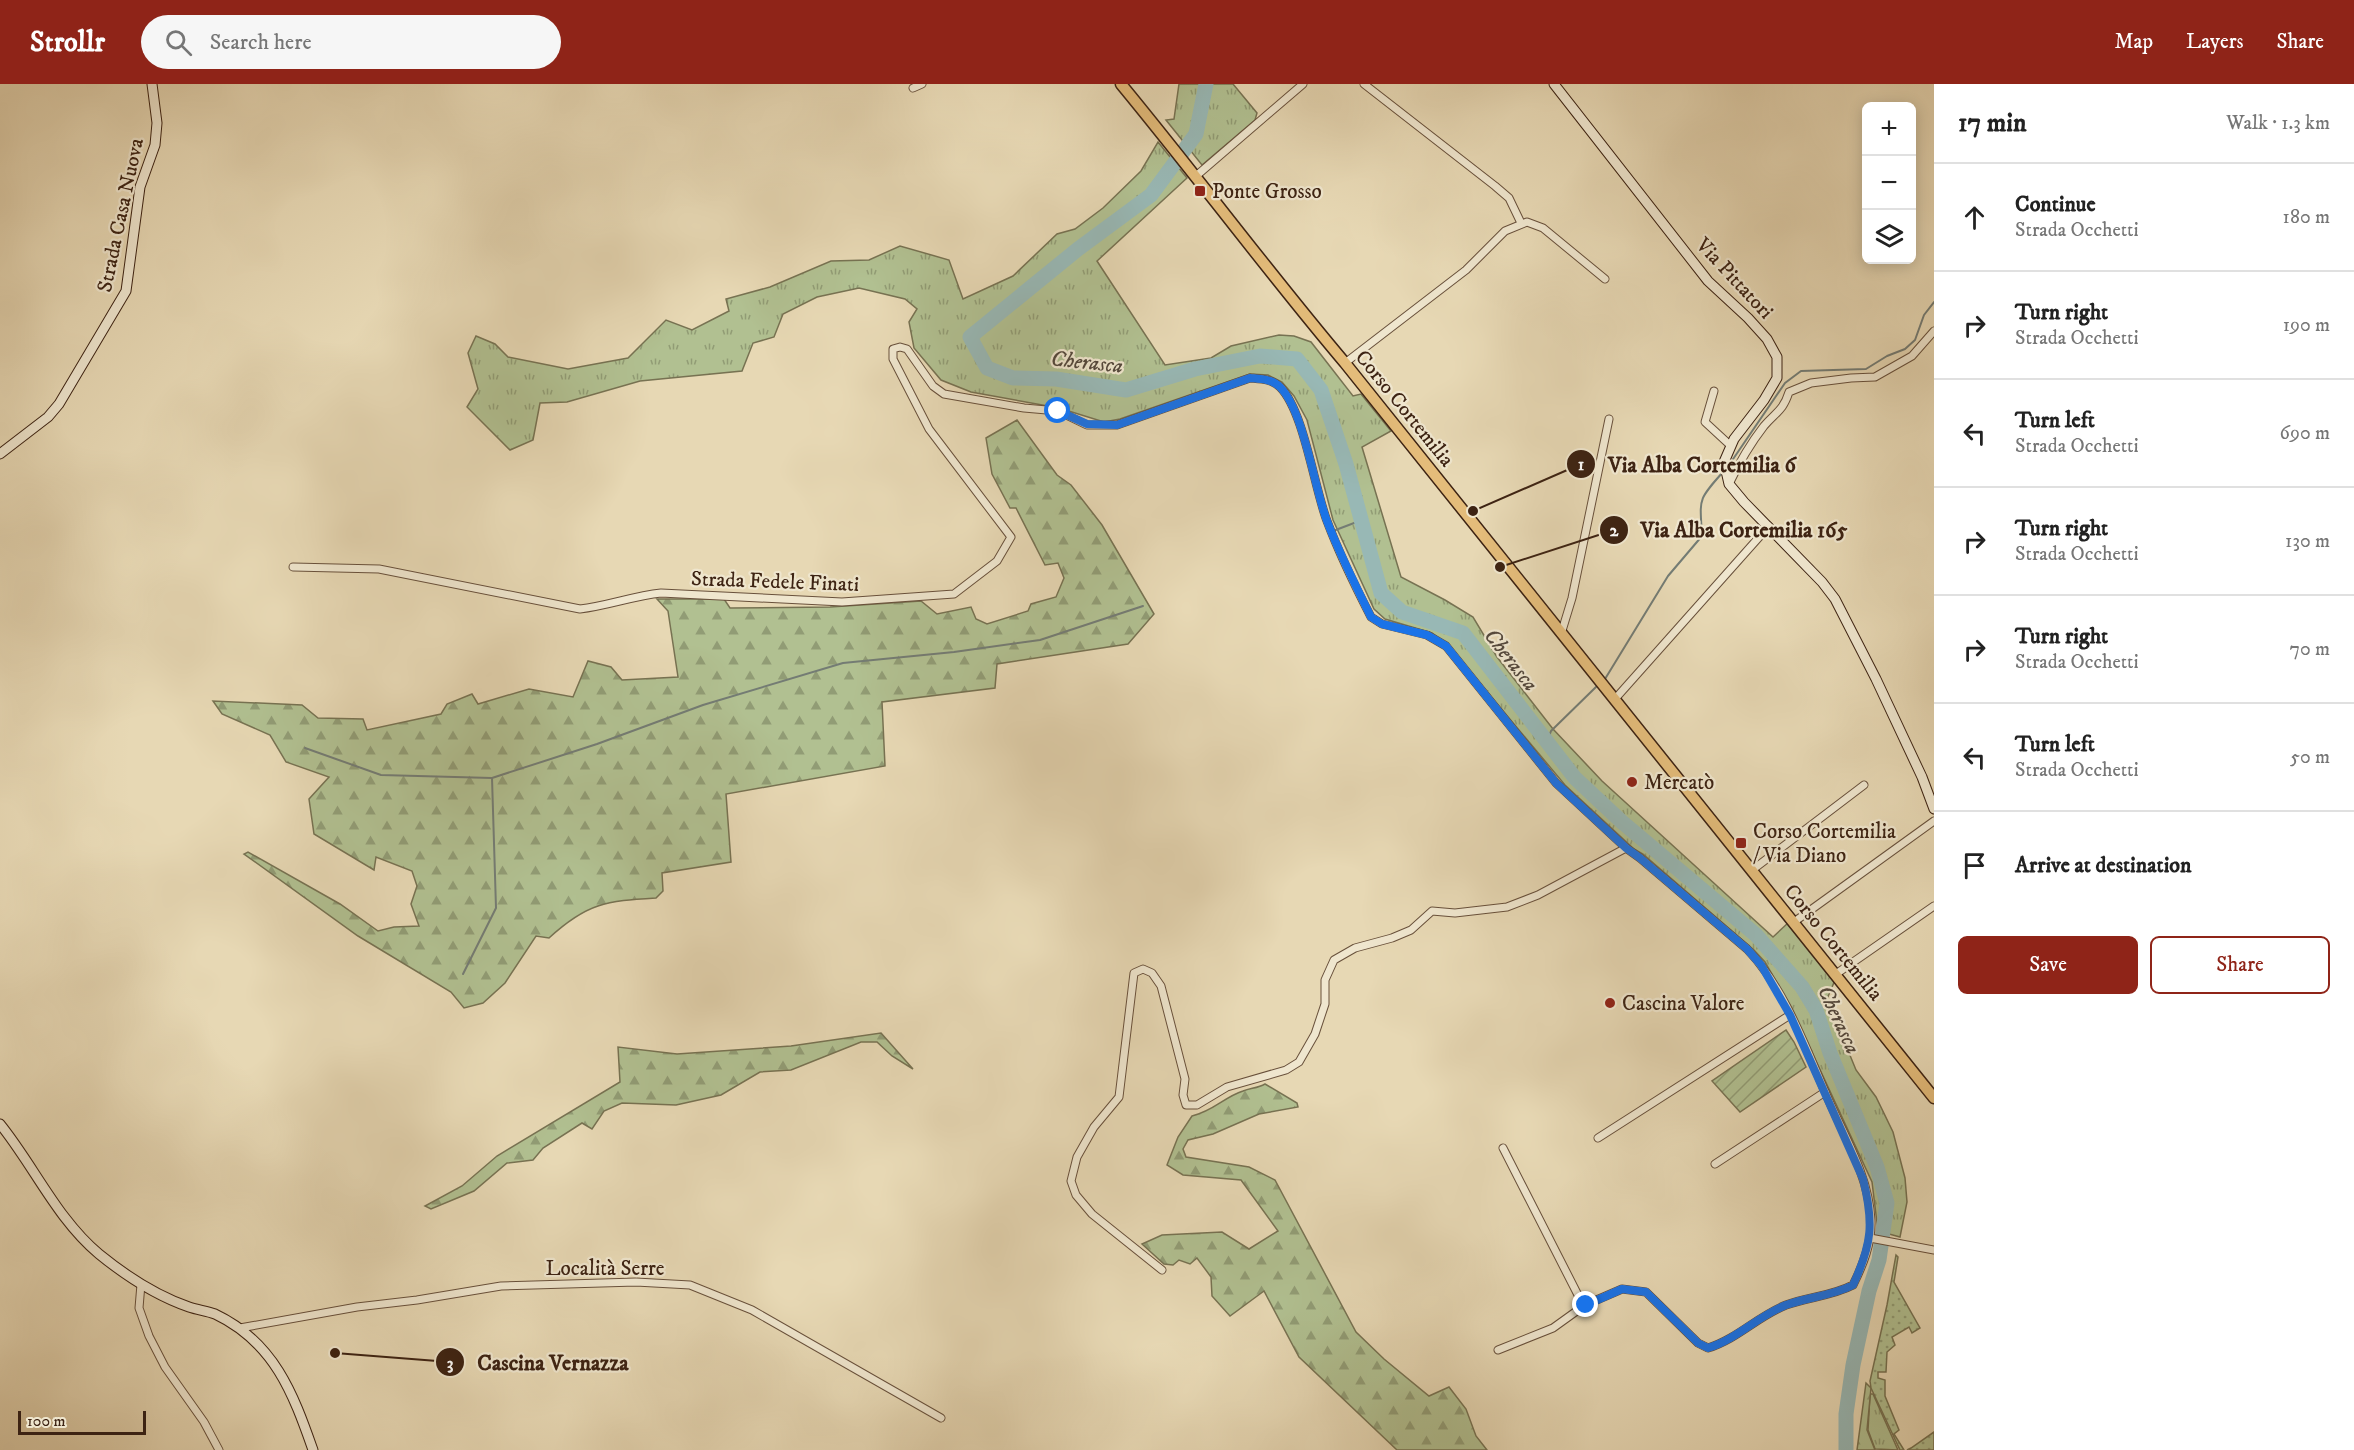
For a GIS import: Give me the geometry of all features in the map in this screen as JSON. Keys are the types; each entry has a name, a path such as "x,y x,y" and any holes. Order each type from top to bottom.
{"main road":[{"name":"Corso Cortemilia","path":"1121,84 1173,146 1283,290 1345,363 1934,1098"}],"street":[{"name":"Strada Casa Nuova","path":"0,454 48,417 59,404 126,291 140,187 156,145 157,123 152,84"},
{"path":"913,88 922,84"},
{"path":"1195,174 1303,84"},
{"path":"1364,84 1509,198 1521,223"},
{"name":"Via Pittatori","path":"1554,84 1708,281 1748,318 1767,339 1777,357 1777,378 1731,446 1724,463 1728,479"},
{"path":"1345,363 1466,270 1497,236 1521,223 1532,223 1543,228 1605,279"},
{"path":"1934,331 1912,356 1875,377 1811,383 1789,392 1785,405 1765,424 1728,479 1835,599 1876,679 1922,777 1934,809"},
{"name":"Strada Fedele Finati","path":"293,567 390,570 431,581 503,592 580,609 640,595 661,593 842,602 954,594 969,585 997,561 1011,537 929,429 893,359 893,348 907,349 933,386 944,394 1058,411 1087,424 1102,426 1117,425 1250,378 1271,381 1281,388 1289,400 1301,429 1326,520 1371,617 1382,624 1427,635 1446,646 1556,783 1626,848"},
{"path":"1714,391 1705,422 1731,446"},
{"path":"1561,634 1572,598 1609,419"},
{"path":"1615,699 1769,526"},
{"path":"1751,871 1864,785"},
{"path":"1794,922 1934,821"},
{"path":"1162,1270 1092,1214 1076,1195 1071,1181 1077,1157 1094,1127 1119,1097 1134,973 1143,969 1152,973 1161,986 1185,1079 1183,1095 1186,1105 1197,1105 1227,1087 1286,1070 1299,1062 1315,1034 1325,1004 1326,980 1334,960 1355,948 1392,938 1411,930 1432,911 1455,913 1507,907 1538,895 1626,848 1747,949 1761,965 1790,1015 1863,1179 1869,1200 1870,1238 1853,1285 1840,1292 1787,1304 1767,1314 1721,1344 1708,1348 1698,1343 1646,1292 1622,1289 1586,1305 1553,1328 1498,1350"},
{"path":"1836,974 1934,906"},
{"path":"1598,1138 1790,1015"},
{"path":"1715,1164 1825,1092"},
{"path":"0,1124 15,1142 64,1216 98,1253 141,1284 189,1307 213,1313 240,1328 272,1359 297,1403 313,1450"},
{"path":"1503,1148 1579,1297 1586,1305"},
{"path":"1870,1238 1934,1251"},
{"name":"Località Serre","path":"240,1328 357,1307 501,1286 636,1282 690,1285 752,1310 940,1418"},
{"path":"141,1284 139,1308 149,1336 165,1367 204,1422 219,1450"}],"green space":[{"path":"1179,84 1233,84 1257,113 1255,120 1202,165 1166,120 1174,119"},
{"path":"1158,142 1187,178 1097,261 1165,365 1211,358 1231,346 1279,335 1294,336 1311,342 1353,396 1361,394 1391,431 1362,447 1401,577 1473,617 1497,657 1553,729 1602,781 1773,937 1789,922 1835,980 1827,999 1856,1070 1876,1097 1893,1132 1905,1178 1907,1202 1900,1237 1878,1231 1872,1182 1791,1007 1765,962 1643,854 1634,849 1565,785 1448,645 1432,633 1385,619 1374,609 1333,520 1307,420 1294,396 1282,382 1268,375 1250,374 1120,419 1104,422 1059,408 971,392 941,380 914,348 909,322 917,309 905,299 859,288 817,297 783,314 774,337 753,343 742,371 640,381 567,402 540,403 533,440 510,450 467,407 478,389 468,353 476,336 495,344 508,357 568,369 628,358 666,320 692,330 729,311 726,299 770,287 831,261 869,260 900,246 949,260 963,299 1013,276 1057,234 1075,229 1103,208 1141,171"},
{"path":"1017,420 1057,475 1071,485 1102,525 1154,614 1128,644 997,664 995,688 882,702 885,766 726,794 731,862 662,873 663,891 656,898 598,906 575,917 549,938 536,936 505,983 483,1003 464,1008 451,992 358,936 244,854 248,852 340,904 378,931 394,927 419,926 411,904 417,886 412,871 376,857 374,870 314,834 309,799 329,777 286,762 270,735 222,714 213,701 302,705 318,718 363,719 367,730 441,714 447,704 472,694 478,704 529,689 573,697 588,661 611,667 622,680 678,677 668,611 657,599 724,599 730,608 830,607 921,601 937,614 971,607 976,619 987,624 1028,611 1031,604 1056,597 1064,578 1058,563 1045,565 1016,508 1010,508 992,474 986,438"},
{"path":"1786,1030 1806,1067 1740,1112 1712,1081"},
{"path":"881,1033 913,1069 892,1056 877,1042 861,1042 791,1070 760,1072 721,1095 676,1105 622,1103 604,1111 592,1129 582,1123 543,1148 533,1160 507,1163 474,1191 431,1209 425,1206 462,1186 497,1156 620,1082 618,1047 677,1054 791,1046"},
{"path":"1265,1084 1297,1103 1298,1107 1259,1114 1213,1134 1188,1140 1183,1149 1186,1157 1249,1167 1275,1180 1356,1332 1384,1359 1429,1396 1449,1387 1466,1409 1476,1436 1487,1450 1397,1450 1299,1357 1264,1291 1230,1316 1212,1296 1211,1277 1197,1258 1190,1264 1179,1260 1173,1265 1164,1264 1142,1244 1162,1235 1222,1232 1249,1249 1278,1231 1241,1180 1183,1175 1167,1165 1178,1137 1192,1116 1207,1111 1236,1094"},
{"path":"1896,1255 1898,1257 1894,1282 1920,1328 1912,1333 1909,1327 1892,1337 1895,1345 1887,1352 1886,1372 1878,1372 1878,1378 1885,1380 1885,1396 1899,1430 1894,1434 1904,1450 1900,1450 1871,1388 1870,1381"},
{"path":"1866,1383 1871,1388 1867,1430 1875,1450 1857,1450"},
{"path":"1870,1394 1873,1394 1898,1450 1875,1449 1868,1430"},
{"path":"1934,1432 1934,1450 1907,1450 1911,1448"}],"waterway":[{"name":"Cherasca","path":"1206,84 1196,134 1151,195 1078,249 970,337 987,368 1013,378 1056,379 1126,390 1195,369 1260,356 1297,359 1321,390 1346,464 1381,593 1402,612 1463,633 1575,778 1622,822 1756,935 1802,987 1816,1010 1830,1053 1877,1167 1887,1203 1879,1260 1869,1291 1853,1365 1846,1414 1846,1450"},
{"path":"1729,465 1785,383 1801,371 1866,369 1887,356 1905,349 1915,340 1924,315 1934,302"},
{"path":"1605,679 1668,576 1702,536 1702,501 1708,489 1723,472"},
{"path":"1333,531 1362,520"},
{"path":"305,748 381,775 492,778 597,744 703,705 843,663 954,652 1040,640 1143,606"},
{"path":"1547,742 1551,731 1598,685"},
{"path":"463,974 496,908 492,778"}],"place":[{"name":"Ponte Grosso","path":"1200,191"},
{"name":"Via Alba Cortemilia 6","path":"1473,511"},
{"name":"Via Alba Cortemilia 165","path":"1500,567"},
{"name":"Mercatò","path":"1632,782"},
{"name":"Corso Cortemilia / Via Diano","path":"1741,843"},
{"name":"Cascina Valore","path":"1610,1003"},
{"name":"Cascina Vernazza","path":"335,1353"}],"route":[{"path":"1058,411 1087,424 1117,425 1250,378 1271,381 1281,388 1289,400 1301,429 1326,520 1371,617 1382,624 1427,635 1446,646 1556,783 1626,848 1747,949 1761,965 1790,1015 1863,1179 1869,1200 1870,1238 1862,1266 1853,1285 1840,1292 1787,1304 1767,1314 1721,1344 1708,1348 1698,1343 1646,1292 1622,1289 1586,1305"}]}
